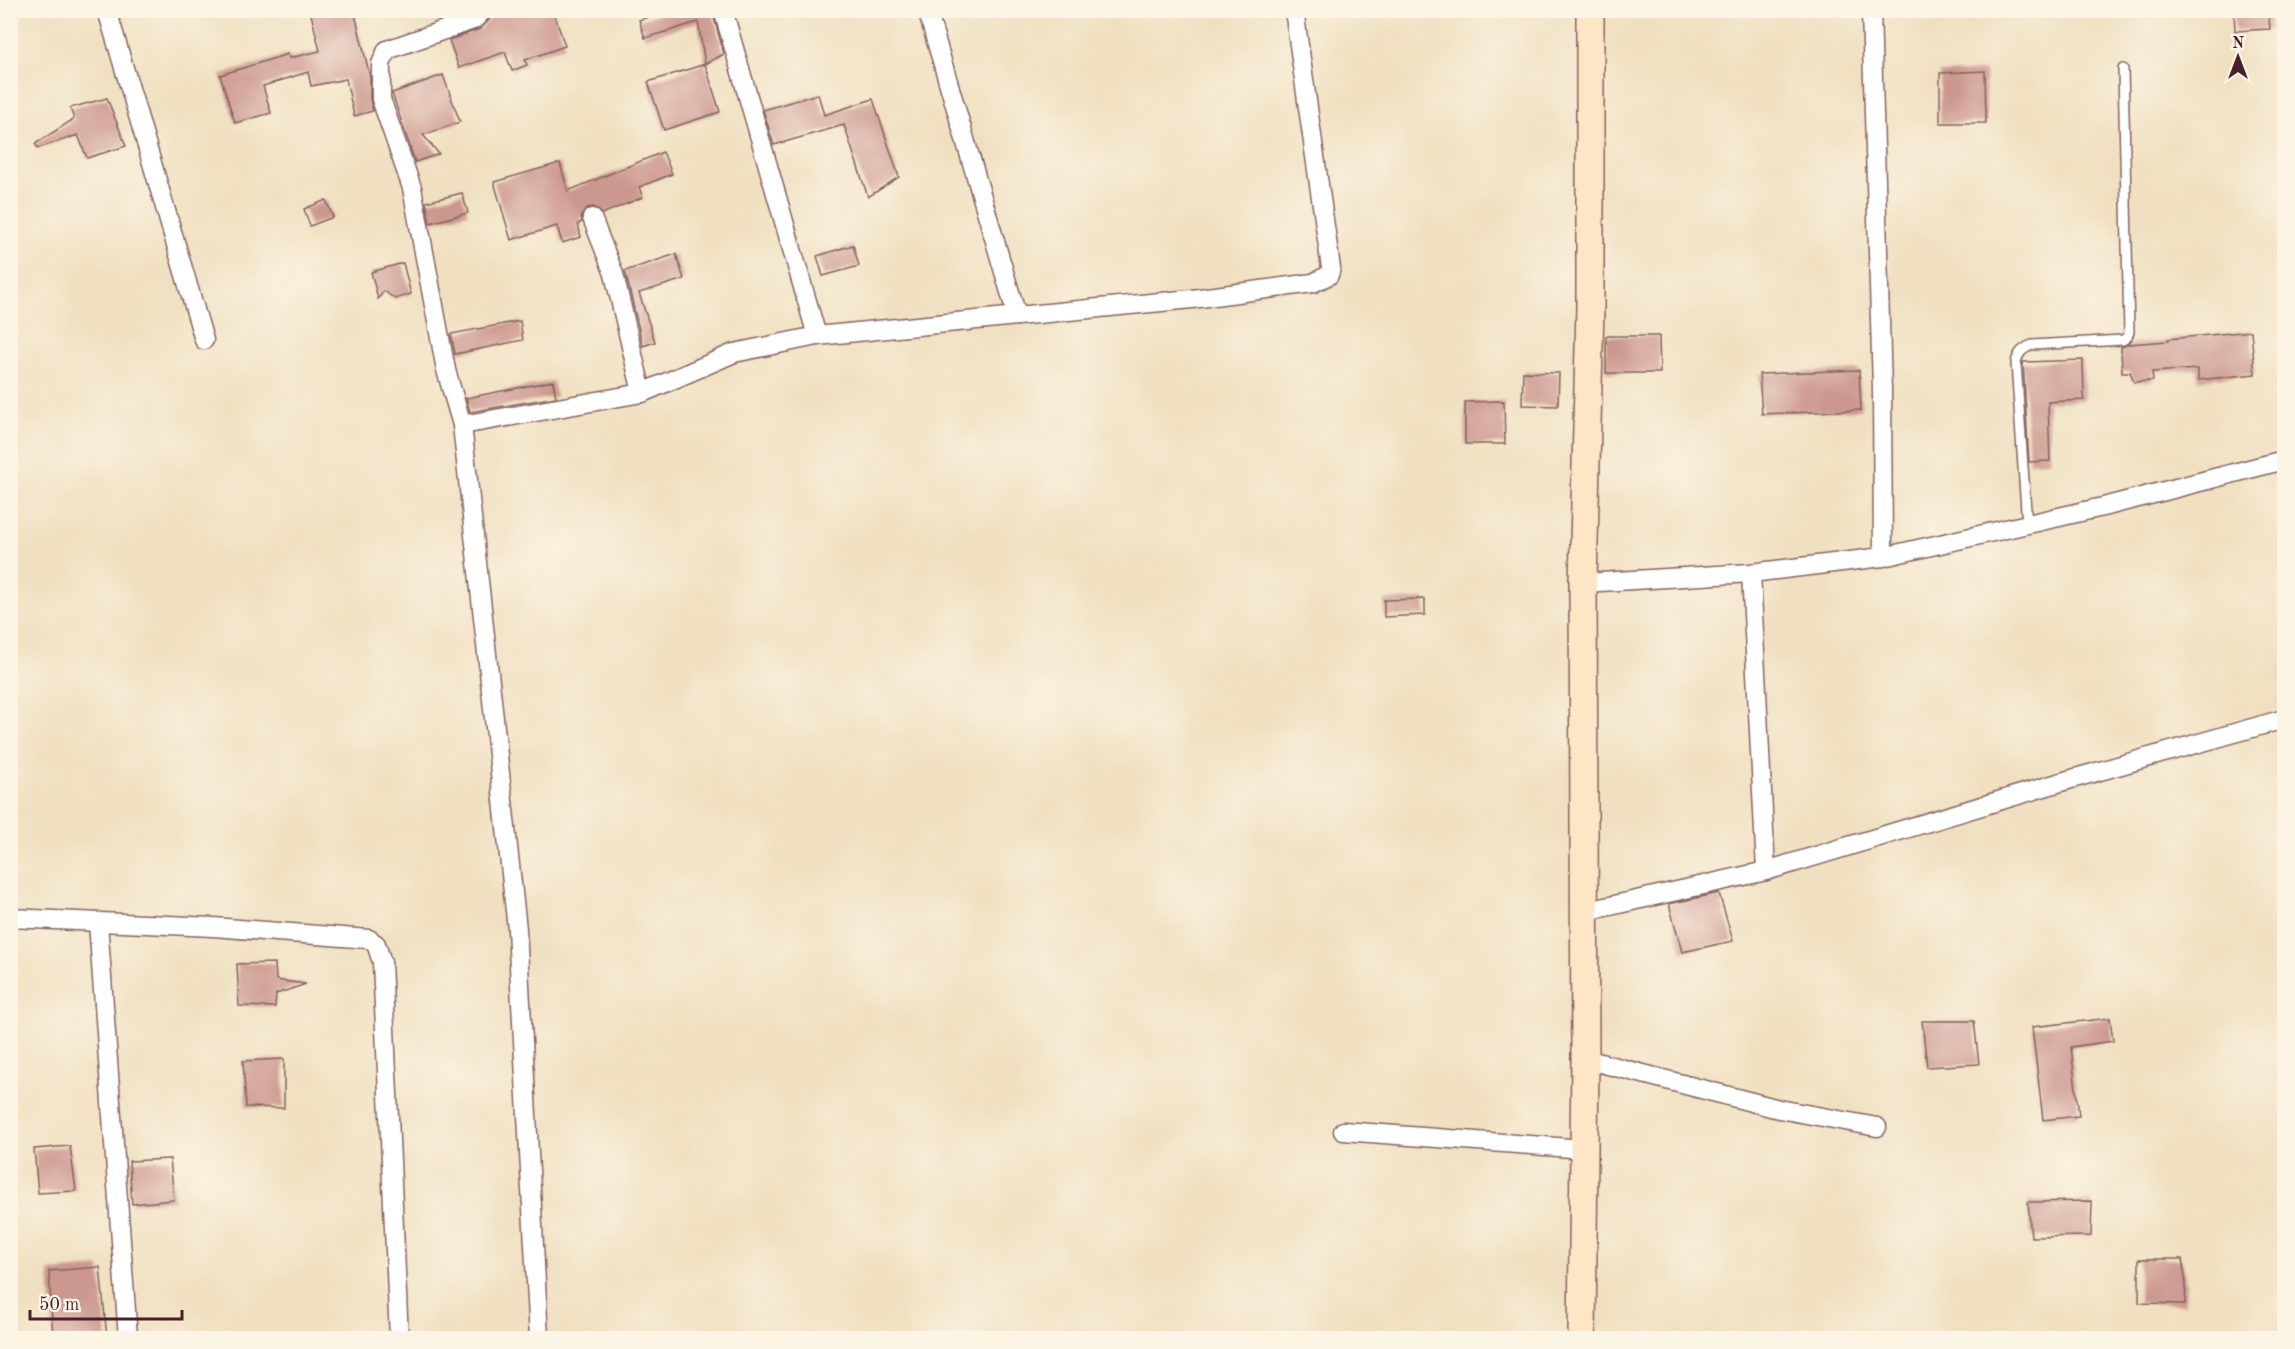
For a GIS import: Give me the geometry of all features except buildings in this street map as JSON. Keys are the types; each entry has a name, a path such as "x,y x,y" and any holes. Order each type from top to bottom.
{"street":[{"path":"106,10 204,340"},
{"path":"481,10 473,20 387,50 382,57 381,64 381,99 412,188 446,370 462,425 517,928 539,1338"},
{"path":"723,10 817,336"},
{"path":"927,10 1017,316"},
{"path":"462,425 642,393 734,353 817,336 1214,297 1312,283 1329,275 1331,268 1294,10"},
{"path":"1582,1338 1585,1059 1583,583 1590,307 1590,10"},
{"path":"1871,10 1881,355 1883,556"},
{"path":"592,218 614,274 642,393"},
{"path":"1583,583 1751,573 1883,556 2027,525 2284,460"},
{"path":"1751,573 1766,871"},
{"path":"1583,912 1766,871 2061,782 2284,719"},
{"path":"10,918 213,927 369,939 376,944 382,962 399,1338"},
{"path":"98,922 128,1338"},
{"path":"1585,1059 1779,1109 1877,1127"},
{"path":"1343,1131 1584,1149"}],"lane":[{"path":"2027,525 2016,363 2018,355 2022,349 2032,345 2123,340 2127,337 2123,69"}]}
